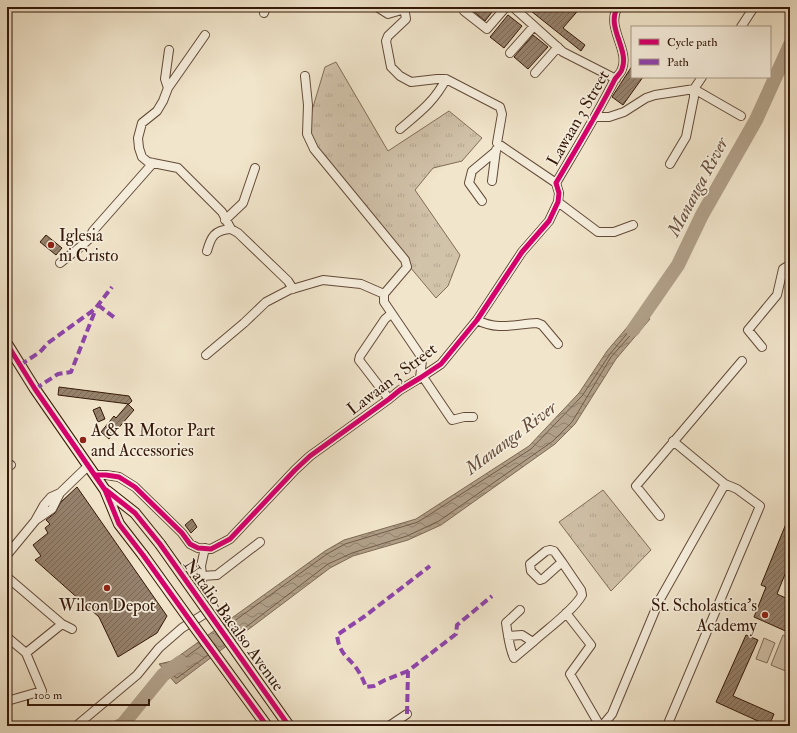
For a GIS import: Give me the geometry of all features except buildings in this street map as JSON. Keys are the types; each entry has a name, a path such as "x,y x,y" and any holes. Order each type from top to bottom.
{"main road":[{"name":"Natalio Bacalso Avenue","path":"7,344 35,389 105,490 119,524 144,555 267,726"},
{"name":"Natalio Bacalso Avenue","path":"105,490 135,513 160,544 290,726"}],"street":[{"path":"377,7 388,14 405,8 406,19 388,36 386,41 391,67 400,76 411,82 446,79 500,107 502,114 492,181"},
{"path":"466,7 464,11 487,29 506,7"},
{"path":"514,7 558,47 580,61 616,79"},
{"name":"Lawaan 3 Street","path":"205,548 211,548 230,539 310,456 400,390 441,364 477,320 522,252 549,222 558,202 559,192 556,183 622,69 624,59 615,25 615,12 618,7"},
{"path":"742,26 754,7"},
{"path":"510,53 534,26"},
{"path":"205,34 168,88 157,111 142,123 138,138 139,151 142,157 148,162 178,168 222,212 231,229 238,233 288,281 293,289"},
{"path":"535,73 558,47"},
{"path":"168,88 165,79 169,50"},
{"path":"305,76 308,105 307,134 314,149 405,260 407,267 384,294 384,302 420,355 422,360 422,377 452,420 464,417 473,417"},
{"path":"670,164 686,137 693,104 694,90 701,78"},
{"path":"400,129 429,105 440,92 446,79"},
{"path":"596,116 609,117 624,112 646,98 655,95 694,90 741,116"},
{"path":"497,147 556,183"},
{"path":"482,201 469,183 472,171 497,147"},
{"path":"60,263 88,240 93,231 153,163"},
{"path":"225,220 242,203 255,168"},
{"path":"558,202 598,232 614,232 633,225"},
{"path":"207,251 211,238 216,233 224,229 231,229"},
{"path":"762,347 748,330 777,295 783,269 786,267 790,268"},
{"path":"206,355 266,302 293,289 323,280 362,284 384,294"},
{"path":"389,399 360,360 360,356 385,319 391,314"},
{"path":"477,320 486,325 495,327 537,323 542,325 558,344"},
{"path":"660,516 636,486 742,361"},
{"path":"667,726 760,506 738,489 724,484 673,441"},
{"path":"7,555 35,521 52,508 60,493 88,466"},
{"path":"76,726 137,674 159,648 182,628 214,608 202,590 201,566 205,548 198,548 190,544 182,533 135,487 119,477 106,475 95,476"},
{"path":"566,613 591,645 570,674 601,726 612,714 659,601 724,484"},
{"path":"202,576 217,575 260,542"},
{"path":"520,610 506,623 510,648 514,658 566,613 582,595 581,590 562,562"},
{"path":"7,577 62,624 72,629"},
{"path":"26,653 62,624"},
{"path":"508,636 522,635 533,642"},
{"path":"7,637 26,653 42,691 7,700"},
{"path":"389,726 407,714"}],"green space":[{"path":"336,62 388,151 449,111 482,138 462,161 433,168 415,190 460,255 448,286 436,298 316,155 304,137 325,67"},
{"path":"603,490 651,550 611,591 559,522"},
{"path":"783,635 790,638 790,667 788,672 771,665"},
{"path":"764,638 775,643 767,663 756,659"}],"water":[{"path":"641,311 650,319 616,359 575,424 555,444 441,525 408,540 353,556 330,568 176,684 159,664 172,661 325,551 344,540 416,519 529,446 579,393 607,351"}],"waterway":[{"name":"Mananga River","path":"633,330 678,265 702,215 756,120 790,45"},
{"name":"Mananga River","path":"119,726 123,724 163,675 181,662"}],"marked path":[{"path":"20,365 40,352 48,343 95,309 112,287"},
{"path":"98,305 115,318"},
{"path":"35,389 58,374 71,372 95,311"},
{"path":"408,671 374,686 366,687 358,670 341,649 337,635 365,616 430,566"},
{"path":"407,714 408,671 456,634 457,625 492,596"}],"cycle path":[{"path":"95,475 119,477 135,487 182,533 190,544 198,548 211,549 230,539 310,456 400,390 441,364 477,320 522,252 549,221 558,202 559,193 556,183 622,69 624,62 623,54 614,22 618,7"},
{"path":"7,344 35,389 105,490 119,524 267,726"},
{"path":"106,490 135,513 160,544 289,726"}],"place":[{"name":"Iglesia ni Cristo","path":"51,245"},
{"name":"A & R Motor Part and Accessories","path":"83,440"},
{"name":"Wilcon Depot","path":"107,588"},
{"name":"St. Scholastica's Academy","path":"765,615"}]}
